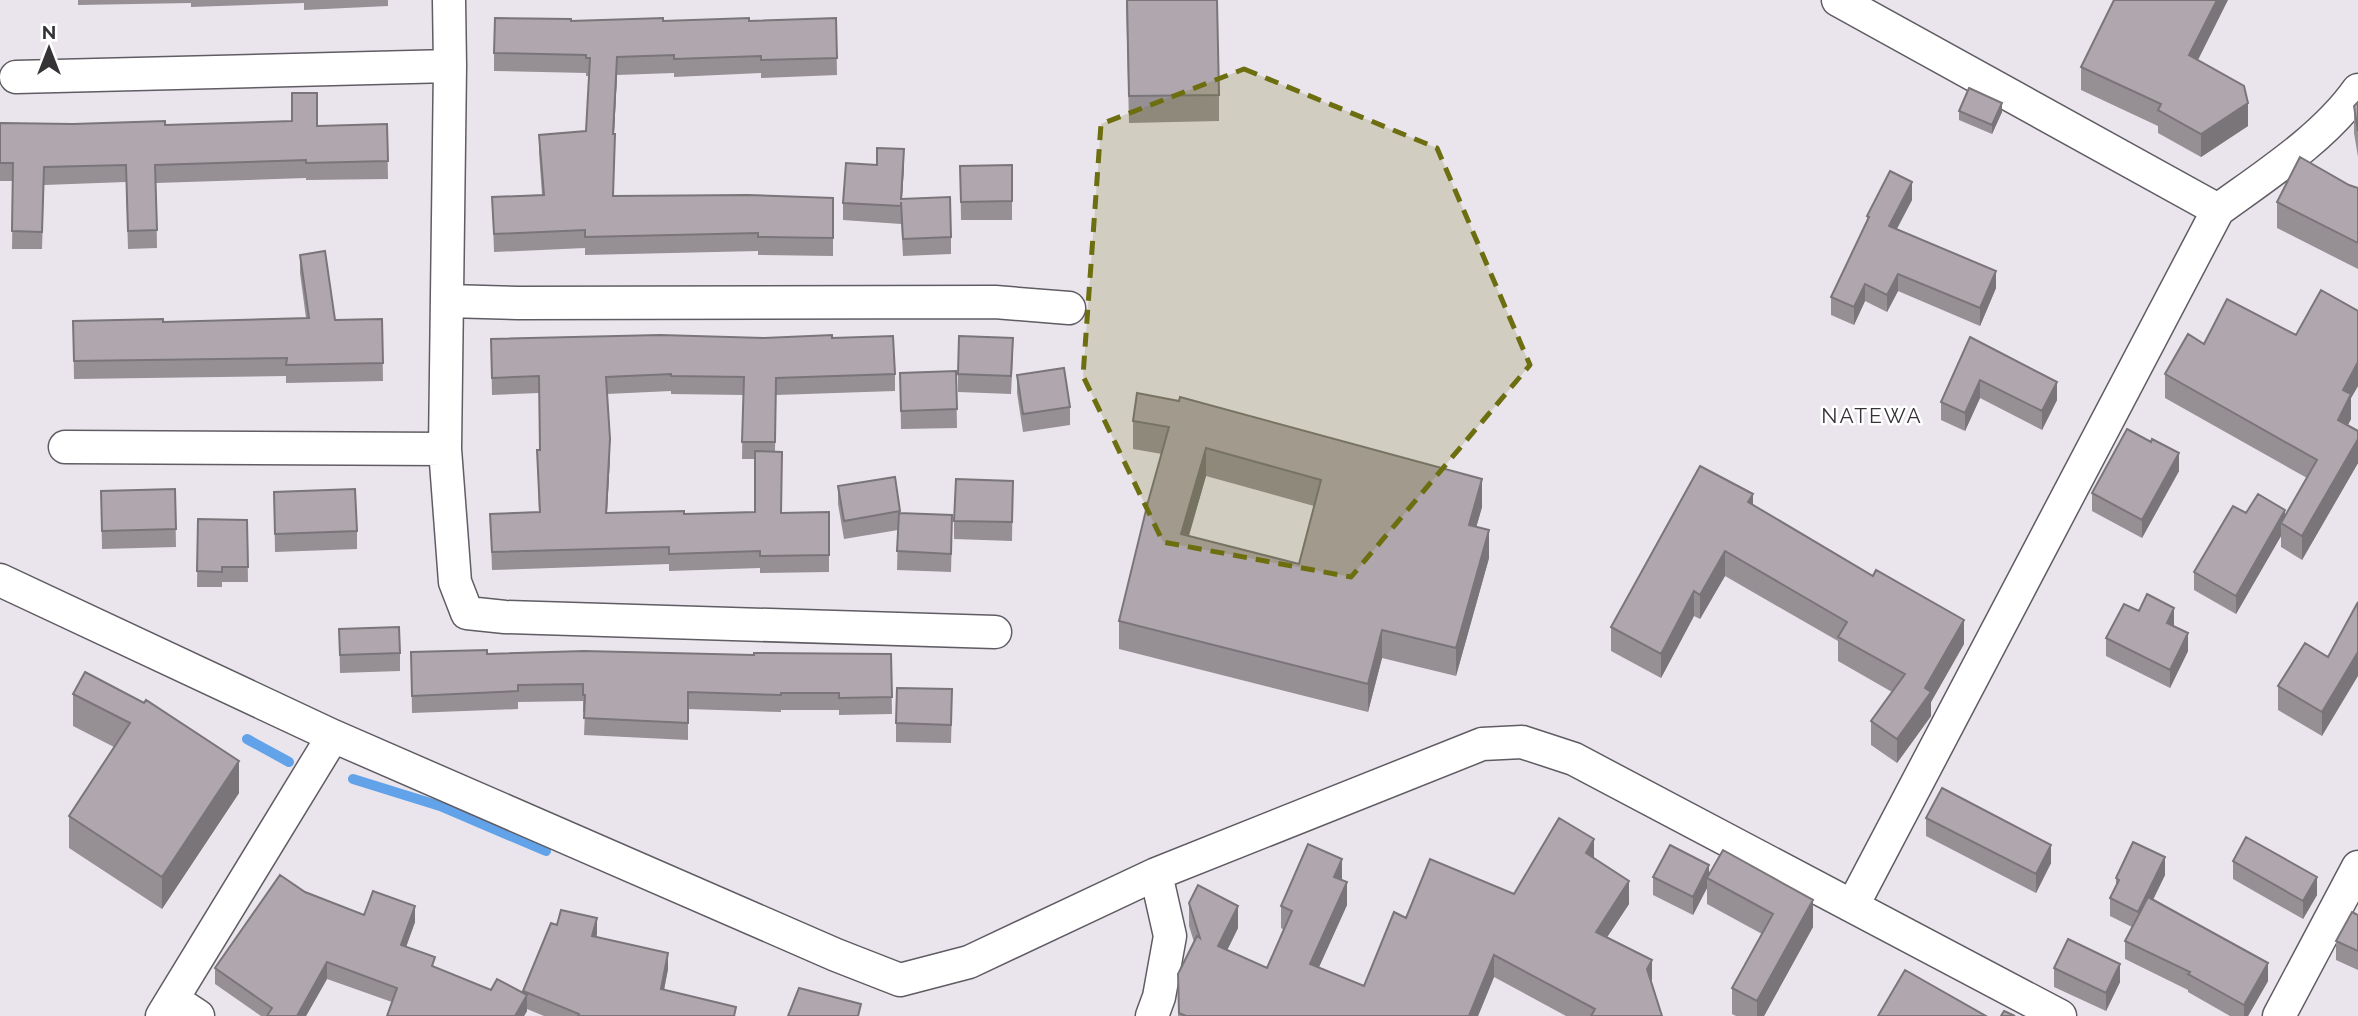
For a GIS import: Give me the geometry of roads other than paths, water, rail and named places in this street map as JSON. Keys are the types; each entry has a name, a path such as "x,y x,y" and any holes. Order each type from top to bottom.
{"street":[{"path":"449,0 445,449 454,582 467,613 505,617 995,632"},
{"path":"1838,0 2218,209"},
{"path":"16,77 450,66"},
{"path":"1853,905 2218,209 2302,163 2358,90"},
{"path":"448,301 995,302 1069,308"},
{"path":"65,447 445,449"},
{"path":"0,580 333,736 836,955 900,980 969,962 1156,874 1482,744 1522,741 1574,759 2060,1016"},
{"path":"178,1011 333,736"},
{"path":"2279,1016 2358,867"},
{"path":"1152,1016 1159,997 1170,936 1156,874"}],"waterway":[{"path":"247,739 289,762"},
{"path":"353,779 440,806 546,851"}],"district":[{"name":"NATEWA","path":"1872,416"}]}
